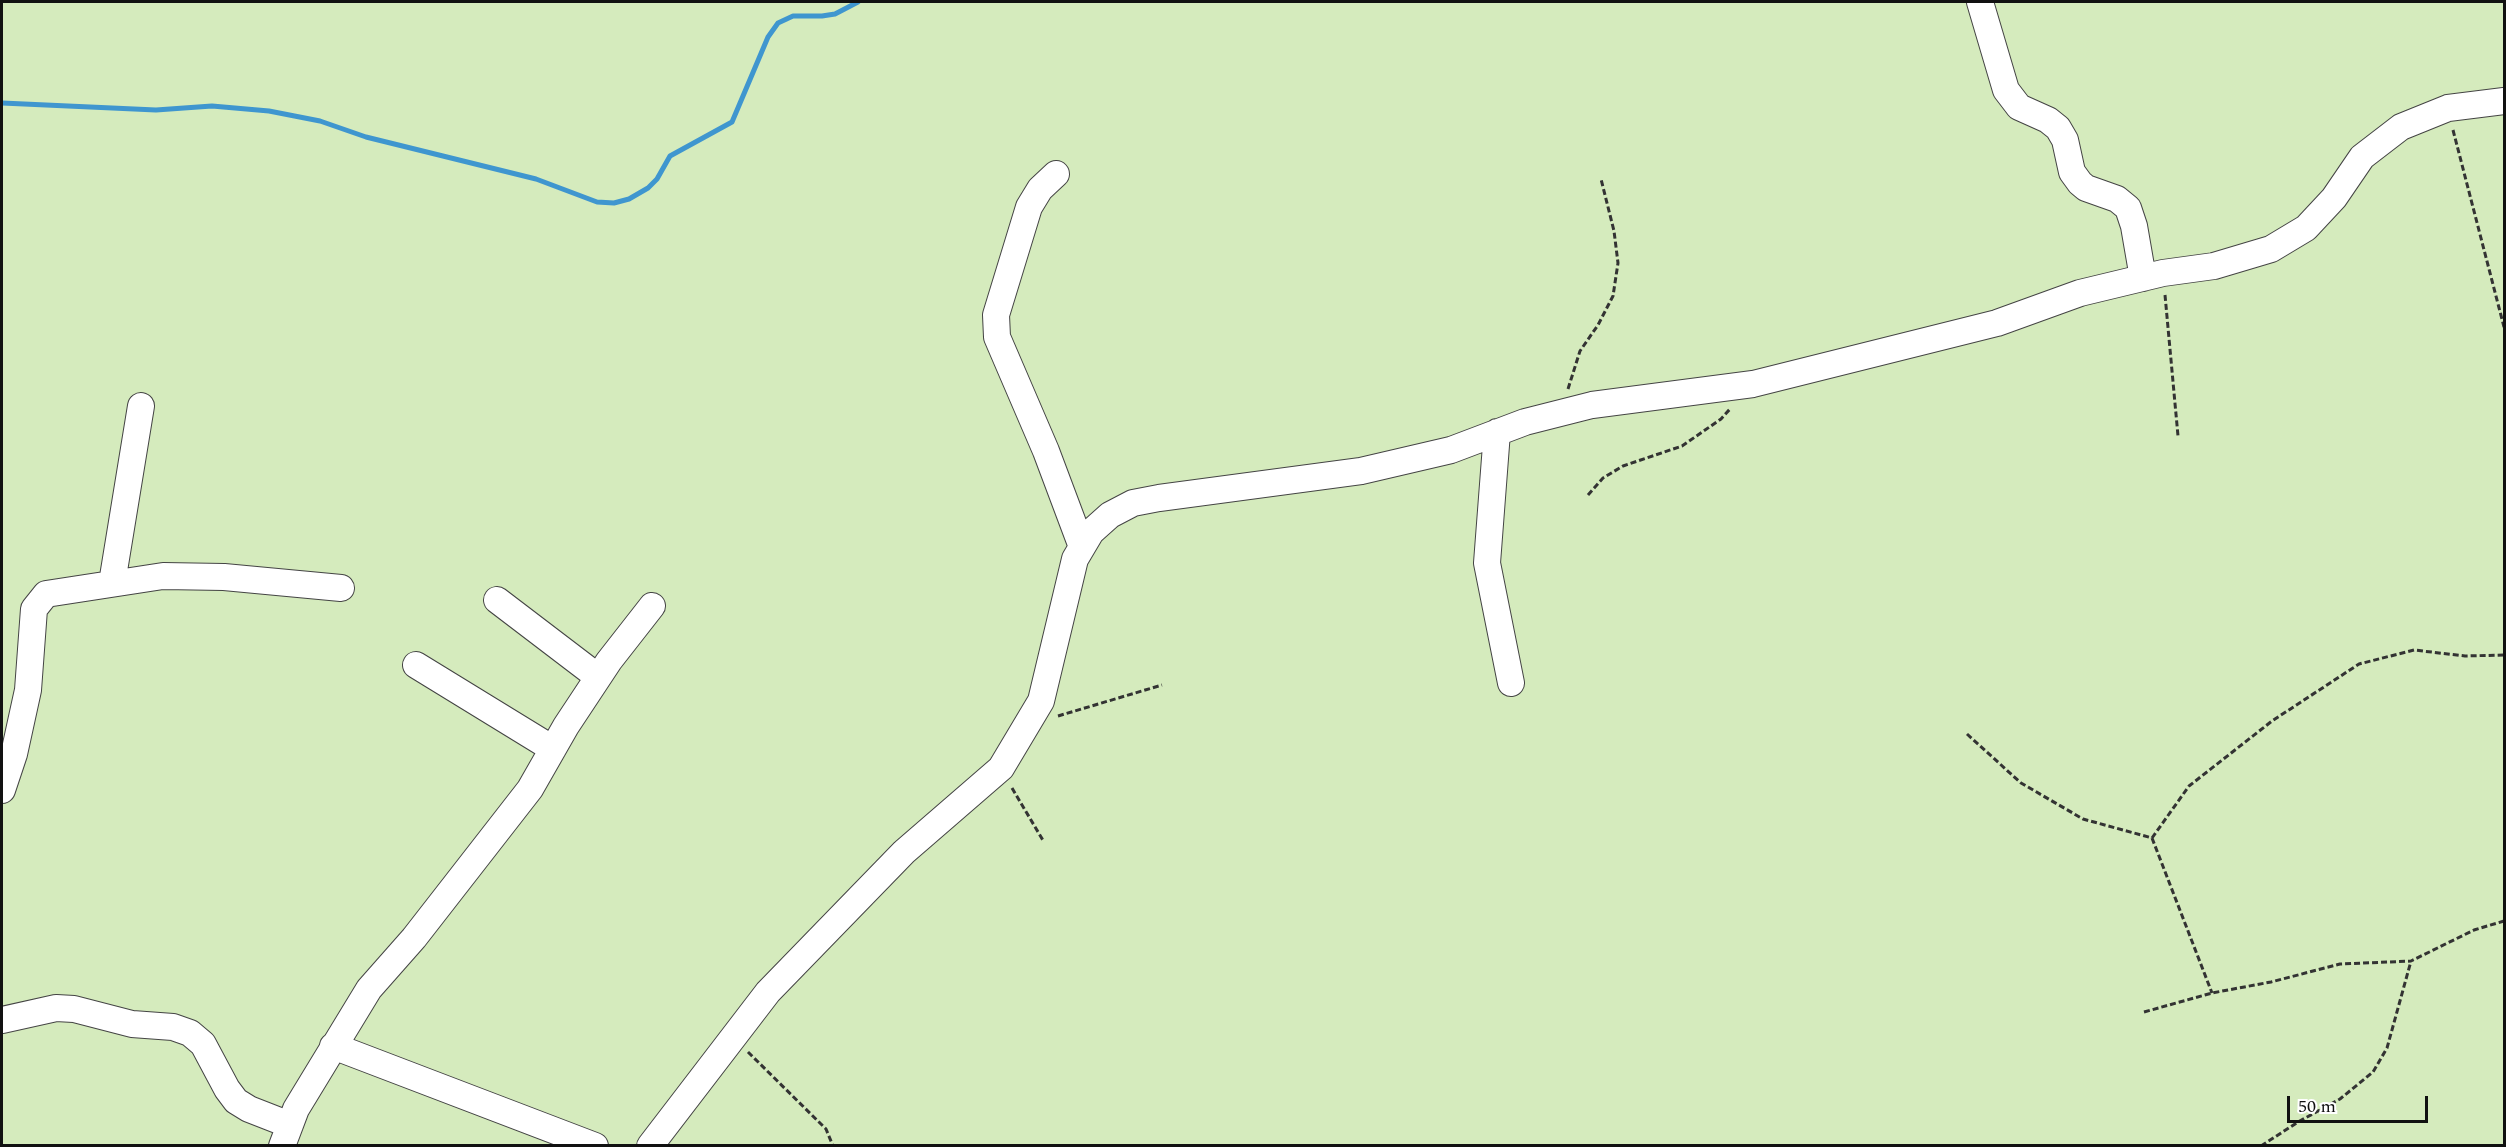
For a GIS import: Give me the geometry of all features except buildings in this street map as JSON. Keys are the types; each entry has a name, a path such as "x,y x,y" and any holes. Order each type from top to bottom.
{"street":[{"path":"1980,2 2006,90 2019,107 2048,120 2058,128 2065,140 2072,171 2080,183 2086,188 2117,199 2128,208 2153,275"},
{"path":"650,1146 768,992 904,852 1001,768 1041,701 1075,559 1091,532 1110,515 1134,503 1361,471 1451,450 1525,422 1592,405 1753,384 1997,323 2080,293 2153,275 2214,266 2271,249 2306,228 2334,198 2362,157 2401,127 2448,108 2505,101"},
{"path":"1056,174 1040,189 1029,207 996,315 997,337 1046,451 1082,547"},
{"path":"112,583 141,406"},
{"path":"1497,432 1487,563 1511,682"},
{"path":"2,790 14,754 28,690 33,615 37,603 46,594 163,576 224,577 341,588"},
{"path":"497,600 598,677"},
{"path":"2,1020 56,1008 74,1009 132,1024 173,1027 190,1033 203,1044 236,1101 286,1135 296,1108 369,988 414,938 530,789 598,677 652,606"},
{"path":"416,665 553,749"},
{"path":"333,1046 595,1146"}],"path":[{"path":"2448,108 2505,327"},
{"path":"1565,412 1569,381 1580,351 1598,325 1613,296 1618,263 1614,231 1601,179"},
{"path":"2153,275 2178,436"},
{"path":"1588,495 1603,478 1623,466 1682,446 1721,419 1753,384"},
{"path":"2152,838 2189,786 2272,721 2359,664 2414,650 2465,656 2505,655"},
{"path":"1026,725 1162,685"},
{"path":"1967,734 2021,783 2083,819 2152,838"},
{"path":"1001,768 1044,842"},
{"path":"2152,838 2212,993"},
{"path":"2144,1012 2212,993 2271,982 2340,964 2411,961 2474,930 2505,921"},
{"path":"2261,1146 2340,1099 2373,1072 2386,1048 2411,961"},
{"path":"733,1037 826,1129 833,1146"}],"green space":[{"path":"2,2 2504,2 2504,1145 2,1146"}],"waterway":[{"path":"2,103 156,110 212,106 269,111 320,121 366,137 536,179 597,202 614,203 629,199 648,188 657,179 670,156 732,122 768,37 778,23 793,16 835,14 858,2"}]}
